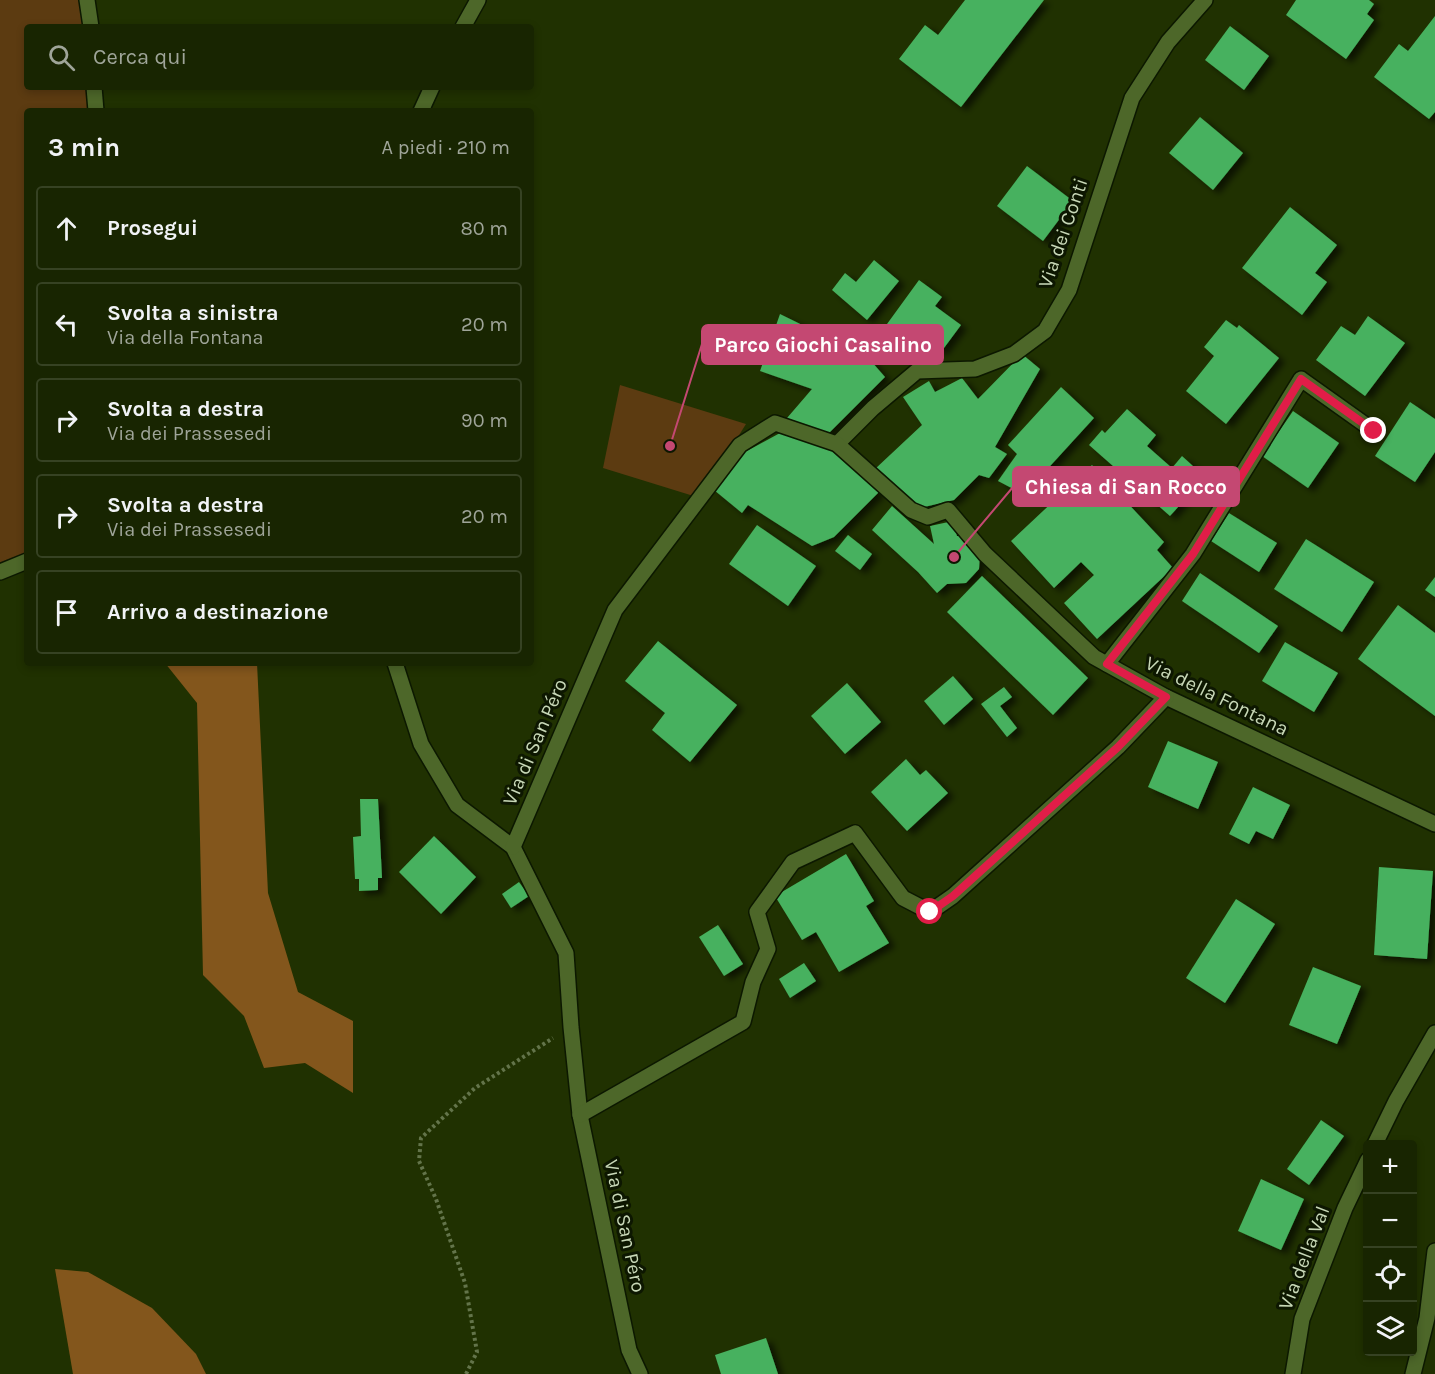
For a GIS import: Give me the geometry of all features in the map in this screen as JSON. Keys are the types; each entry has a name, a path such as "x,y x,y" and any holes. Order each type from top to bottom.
{"street":[{"path":"87,0 91,24"},
{"path":"465,24 478,0"},
{"name":"Via dei Conti","path":"837,444 873,408 917,372 975,369 1014,354 1044,331 1069,290 1132,98 1168,42 1205,0"},
{"path":"94,90 96,108"},
{"path":"422,108 431,90"},
{"path":"1107,664 1193,554 1301,379 1374,431"},
{"name":"Via della Fontana","path":"775,423 837,444 911,510 928,517 948,510 985,554 1094,657 1166,697 1435,824"},
{"name":"Via di San Péro","path":"640,1374 629,1350 580,1115 566,953 513,847 615,610 740,445 775,423"},
{"path":"0,572 24,562"},
{"path":"396,666 421,744 457,805 513,847"},
{"path":"580,1115 743,1022 753,982 768,949 757,912 793,862 855,833 903,897 930,912 953,896 1118,747 1166,697"},
{"path":"1377,1140 1396,1101 1435,1033"},
{"name":"Via della Val","path":"1293,1374 1302,1319 1345,1208 1363,1170"},
{"path":"1413,1374 1427,1318 1435,1251"}],"path":[{"path":"466,1374 477,1352 465,1283 436,1199 418,1161 421,1138 475,1088 571,1027"}],"shaded area":[{"path":"0,0 79,0 83,24 24,24 24,90 89,90 91,108 24,108 24,557 0,566"},
{"path":"620,385 746,424 700,498 603,468"},
{"path":"167,666 257,666 268,893 298,992 353,1021 353,1093 305,1063 264,1068 244,1016 203,975 197,703"},
{"path":"55,1269 88,1272 152,1308 196,1354 206,1374 73,1374"}],"building":[{"path":"965,0 1044,0 961,107 899,59 925,25 938,35"},
{"path":"1296,0 1369,0 1374,4 1367,14 1374,20 1346,59 1286,15"},
{"path":"1435,16 1435,112 1429,119 1374,77 1399,44 1408,51"},
{"path":"1230,26 1269,56 1244,90 1205,60"},
{"path":"1200,117 1243,153 1213,190 1169,153"},
{"path":"1027,166 1073,201 1043,241 997,206"},
{"path":"1290,207 1337,245 1315,273 1327,282 1302,315 1242,268"},
{"path":"874,260 899,281 867,320 832,290 845,273 856,282"},
{"path":"919,280 942,297 935,306 961,325 941,352 924,339 910,358 879,335"},
{"path":"780,314 853,350 857,345 885,377 828,434 787,418 812,389 760,371"},
{"path":"1368,316 1405,343 1365,396 1316,360 1341,326 1355,335"},
{"path":"1226,320 1237,328 1239,325 1279,358 1226,424 1186,391 1214,356 1204,347"},
{"path":"1022,354 1040,369 995,447 1007,454 989,478 979,475 954,500 924,507 912,504 875,469 922,425 903,397 929,381 935,392 962,378 978,399"},
{"path":"1061,387 1094,418 1041,476 1029,497 998,481 1017,454 1008,445"},
{"path":"1410,402 1435,419 1435,452 1415,482 1375,456"},
{"path":"1127,409 1156,435 1147,446 1172,468 1182,456 1205,477 1170,516 1089,445 1102,430 1105,433"},
{"path":"1293,411 1339,443 1308,488 1262,456"},
{"path":"780,433 825,445 843,458 879,492 834,537 812,546 748,505 742,513 714,490 745,452"},
{"path":"1092,465 1164,542 1157,550 1173,568 1097,639 1064,603 1094,575 1081,562 1054,588 1011,541"},
{"path":"892,506 934,544 930,526 953,521 957,536 965,536 980,552 979,569 966,583 947,584 937,593 918,572 872,530"},
{"path":"1229,513 1277,543 1259,572 1211,541"},
{"path":"757,525 816,566 788,606 729,564"},
{"path":"848,535 872,554 860,570 835,551"},
{"path":"1306,539 1374,582 1342,632 1274,589"},
{"path":"1200,573 1278,626 1259,653 1182,601"},
{"path":"982,576 1088,678 1053,715 947,612"},
{"path":"1435,577 1435,597 1425,590"},
{"path":"1398,605 1435,633 1435,716 1358,659"},
{"path":"658,641 737,705 690,762 652,730 665,713 625,681"},
{"path":"1285,642 1338,673 1314,712 1262,681"},
{"path":"953,676 973,699 944,725 924,701"},
{"path":"847,683 881,722 845,754 811,716"},
{"path":"1004,687 1012,697 1000,706 1017,728 1007,737 981,704"},
{"path":"1168,741 1218,762 1198,809 1148,787"},
{"path":"906,759 920,775 926,770 948,793 907,831 871,792"},
{"path":"1253,787 1290,805 1273,839 1256,831 1249,844 1229,834"},
{"path":"360,799 378,799 382,878 378,878 378,890 359,891 359,879 355,879 353,837 361,836"},
{"path":"434,836 476,877 441,914 399,872"},
{"path":"846,854 874,901 866,906 889,943 839,972 816,932 802,940 775,896"},
{"path":"1379,867 1433,871 1427,959 1374,955"},
{"path":"519,882 529,896 511,908 502,894"},
{"path":"1236,899 1275,924 1225,1003 1186,978"},
{"path":"718,925 743,964 724,976 699,937"},
{"path":"804,963 816,981 790,998 779,979"},
{"path":"1313,967 1361,986 1337,1044 1289,1025"},
{"path":"1321,1120 1344,1136 1309,1185 1287,1169"},
{"path":"1261,1179 1304,1199 1281,1250 1238,1231"},
{"path":"766,1338 778,1374 721,1374 715,1355"}],"place":[{"name":"Parco Giochi Casalino","path":"670,446"},
{"name":"Chiesa di San Rocco","path":"954,557"}],"route":[{"path":"930,912 953,896 1118,747 1166,697 1107,664 1193,554 1301,379 1374,431"}]}
